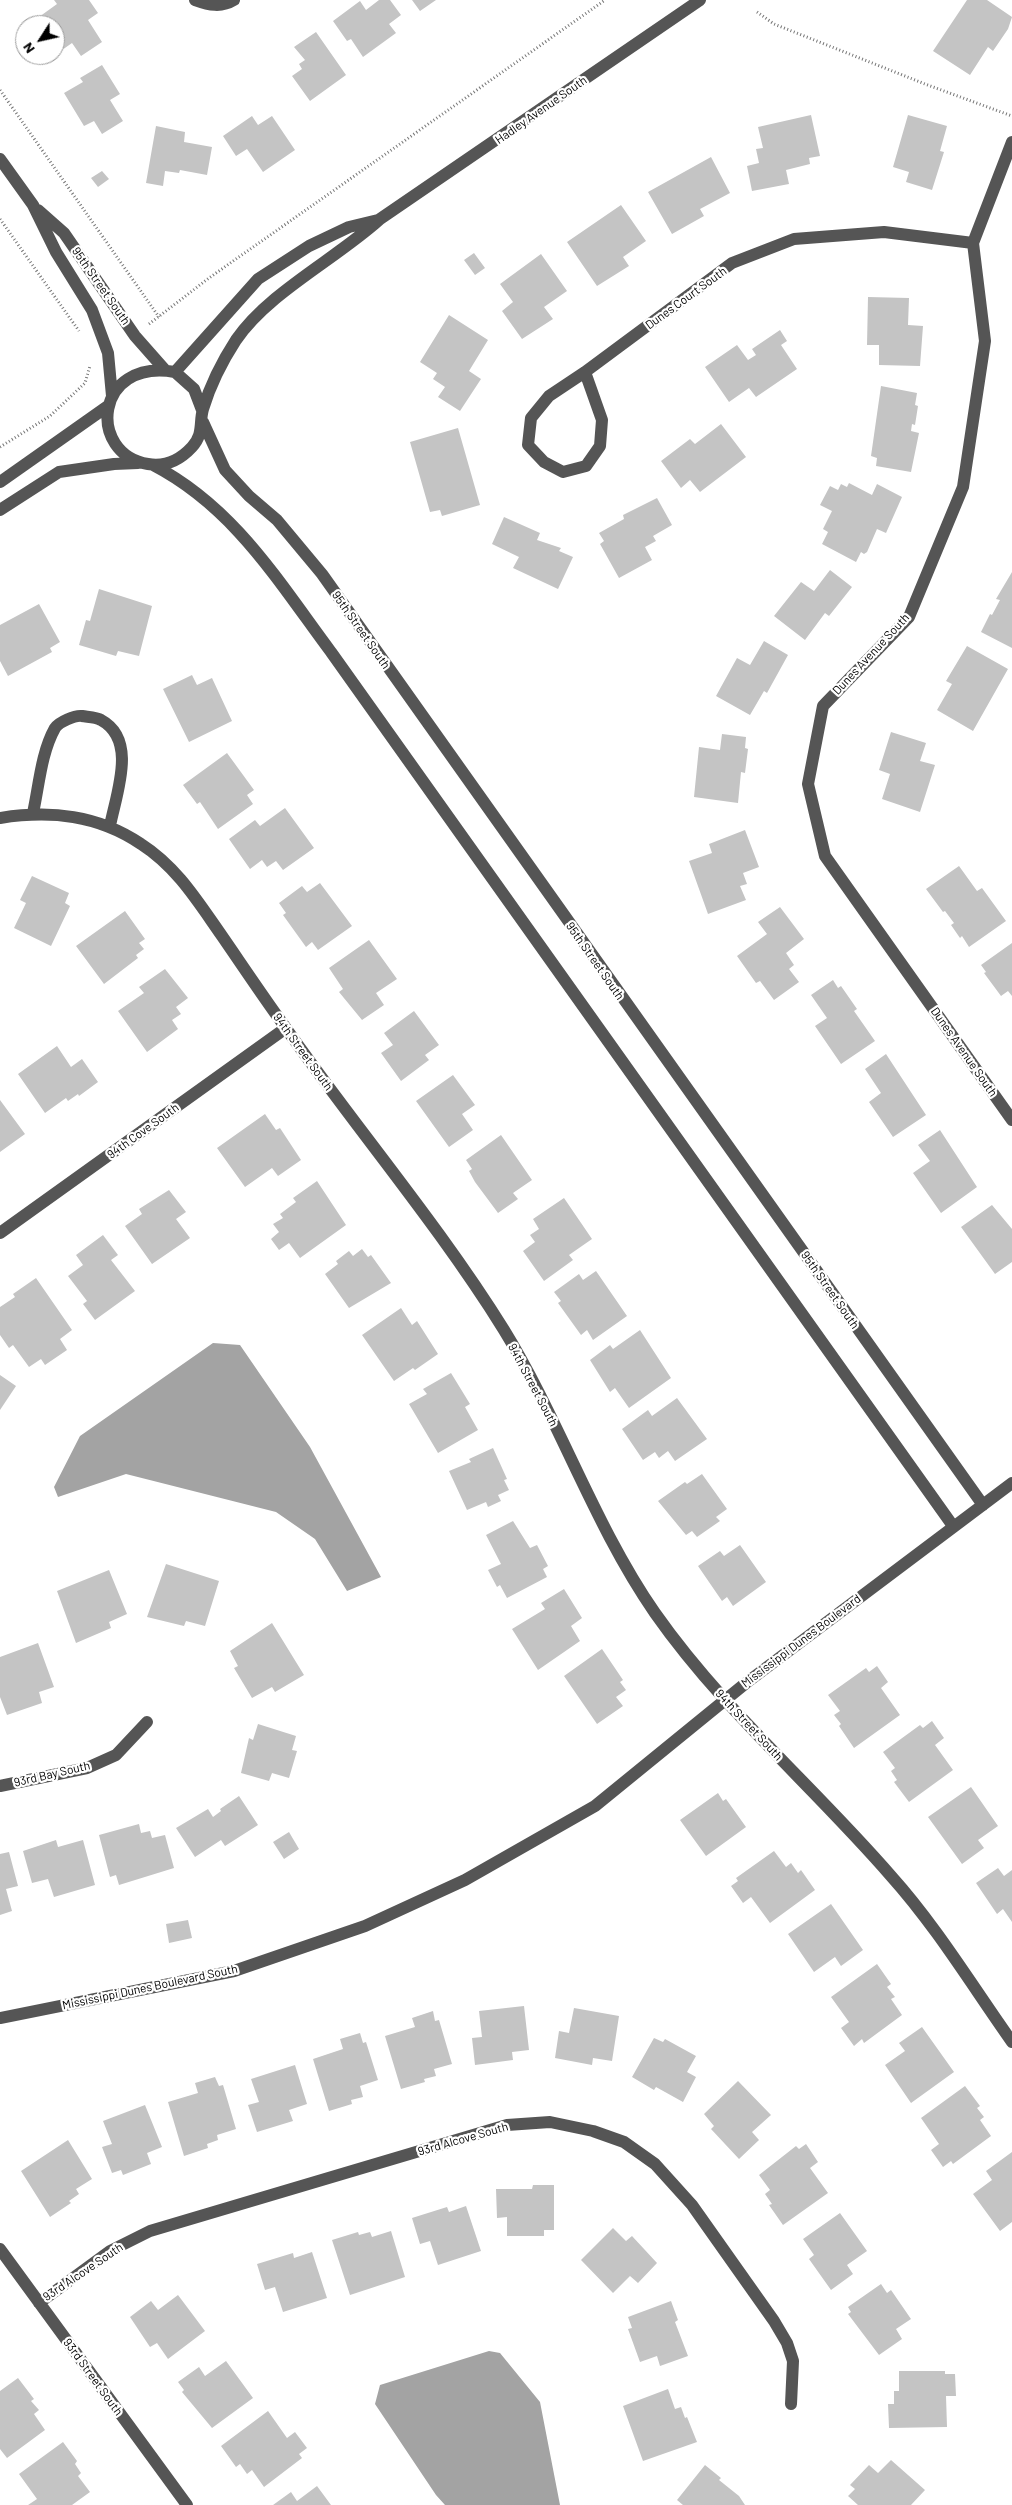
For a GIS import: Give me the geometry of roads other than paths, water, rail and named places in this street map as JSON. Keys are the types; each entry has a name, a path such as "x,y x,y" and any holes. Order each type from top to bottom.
{"street":[{"path":"195,0 213,6 230,2"},
{"name":"Hadley Avenue South","path":"202,416 235,341 254,317 295,284 354,243 380,219 700,0"},
{"name":"Dunes Avenue South","path":"1012,142 973,243 985,341 963,487 909,616 823,706 808,784 825,856 1012,1120"},
{"name":"95th Street South","path":"0,159 33,205 56,252 92,310 108,353 110,401"},
{"name":"95th Street South","path":"33,205 64,233 135,336 170,371"},
{"name":"Hadley Avenue South","path":"170,371 258,279 309,246 349,227 380,219"},
{"name":"Dunes Court South","path":"585,372 602,420 600,446 586,466 563,472 544,462 528,445 531,418 549,396 585,372 732,263 794,240 884,232 973,243"},
{"path":"0,482 110,401 121,383 134,374 144,370 170,371 194,389 202,416 194,445 186,453 170,462 114,464 58,472 0,510"},
{"path":"110,401 109,430 113,441 130,458 147,464 195,490 248,540 337,660 954,1526"},
{"name":"95th Street South","path":"202,416 225,470 249,496 277,520 322,574 983,1505"},
{"path":"33,813 48,744 56,726 77,715 100,719 118,736 122,751 120,776 110,826"},
{"name":"94th Street South","path":"0,818 33,813 73,816 110,826 144,846 182,878 286,1028 463,1270 505,1332 612,1542 655,1613 726,1700 894,1878 1012,2042"},
{"name":"94th Cove South","path":"0,1233 286,1028"},
{"name":"Mississippi Dunes Boulevard","path":"595,1806 726,1700 1012,1483"},
{"name":"93rd Bay South","path":"0,1786 87,1768 116,1755 147,1722"},
{"name":"Mississippi Dunes Boulevard South","path":"0,2018 234,1971 365,1926 466,1880 595,1806"},
{"name":"93rd Alcove South","path":"38,2303 110,2251 150,2231 507,2125 550,2122 593,2131 624,2142 655,2164 692,2204 774,2321 787,2343 793,2361 791,2404"},
{"name":"93rd Street South","path":"0,2249 187,2505"}]}
